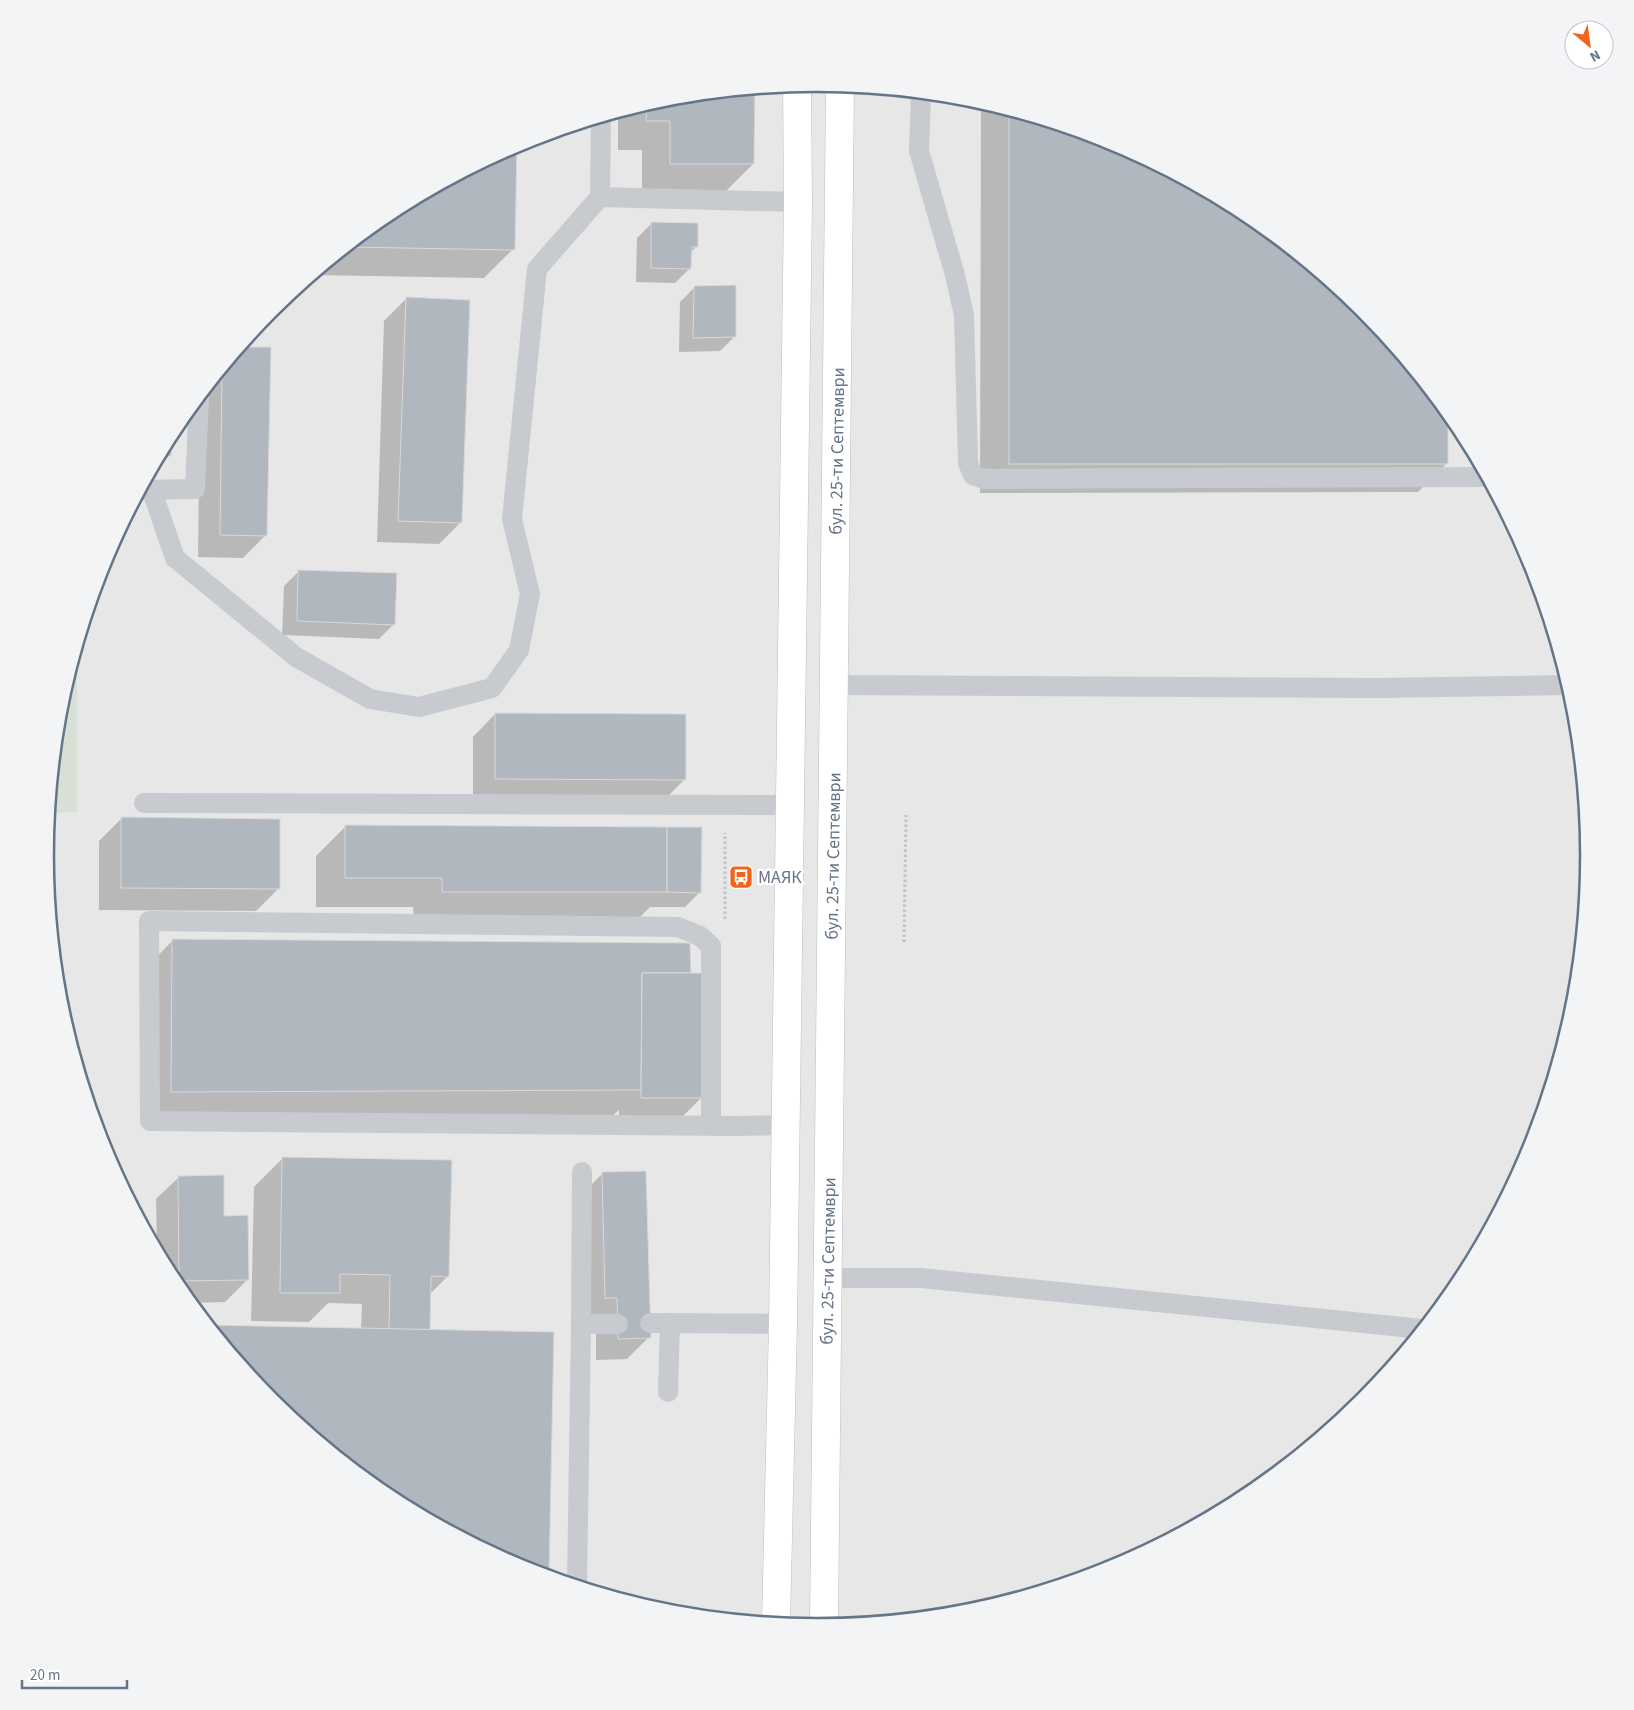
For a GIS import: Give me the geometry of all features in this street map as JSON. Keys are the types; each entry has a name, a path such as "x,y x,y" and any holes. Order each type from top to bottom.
{"main road":[{"path":"776,1617 786,1125 798,202 797,92"},
{"name":"бул. 25-ти Септември","path":"824,1618 840,92"}],"lane":[{"path":"921,99 920,151 955,275 964,315 968,463 973,475 984,479 1480,477"},
{"path":"146,491 175,558 296,657 370,700 419,707 492,688 520,650 530,594 512,519 537,269 600,197 601,123"},
{"path":"600,197 798,202"},
{"path":"147,490 196,489 199,407"},
{"path":"834,685 1379,688 1561,684"},
{"path":"144,803 790,805"},
{"path":"711,1126 712,946 700,936 678,927 149,921 150,1121 711,1126 786,1125"},
{"path":"577,1580 582,1172"},
{"path":"828,1278 921,1278 1416,1328"},
{"path":"650,1323 783,1324"},
{"path":"668,1392 670,1323"},
{"path":"580,1324 618,1324"}],"path":[{"path":"904,942 906,815"},
{"path":"725,832 725,898"}],"shaded area":[{"path":"767,93 867,93 917,98 966,106 1062,132 1155,170 1199,194 1241,220 1282,249 1320,281 1357,315 1423,390 1452,431 1502,517 1540,610 1554,657 1566,706 1574,755 1579,805 1579,905 1574,955 1566,1004 1540,1100 1502,1193 1478,1237 1452,1279 1423,1320 1391,1358 1357,1395 1282,1461 1241,1490 1155,1540 1062,1578 1015,1592 966,1604 917,1612 867,1617 767,1617 717,1612 668,1604 572,1578 479,1540 435,1516 393,1490 352,1461 314,1429 277,1395 211,1320 182,1279 132,1193 94,1100 80,1053 68,1004 60,955 55,905 55,805 60,755 68,706 94,610 132,517 156,473 182,431 211,390 243,352 277,315 352,249 393,220 479,170 572,132 619,118 668,106 717,98"},
{"path":"77,669 77,812 55,813 60,755 68,706"}],"building":[{"path":"755,94 754,164 670,164 670,121 646,121 647,111 717,98"},
{"path":"1009,117 1062,132 1155,170 1241,220 1282,249 1357,315 1423,390 1448,425 1448,464 1009,464"},
{"path":"517,154 515,250 355,247 435,194 479,170"},
{"path":"651,222 698,223 698,247 692,247 691,269 651,268"},
{"path":"736,285 736,337 693,338 694,286"},
{"path":"406,297 470,300 462,523 398,521"},
{"path":"248,347 271,347 267,536 220,535 222,377"},
{"path":"171,448 171,456 167,456"},
{"path":"298,570 397,573 395,625 297,621"},
{"path":"495,713 686,714 686,780 495,779"},
{"path":"121,817 280,819 280,889 121,888"},
{"path":"345,825 667,827 667,892 442,892 442,878 345,878"},
{"path":"667,827 702,827 701,893 667,892"},
{"path":"172,939 690,943 691,973 642,973 641,1090 171,1092"},
{"path":"642,973 704,973 702,1098 641,1098"},
{"path":"282,1157 452,1160 449,1277 431,1276 430,1330 389,1329 390,1275 340,1274 340,1293 280,1293"},
{"path":"646,1171 651,1338 618,1339 617,1298 605,1298 602,1172"},
{"path":"224,1175 224,1216 248,1215 249,1280 183,1281 182,1279 179,1274 178,1176"},
{"path":"215,1325 554,1332 549,1569 479,1540 435,1516 393,1490 352,1461 277,1395"}],"place":[{"name":"МАЯК","path":"741,877"}]}
